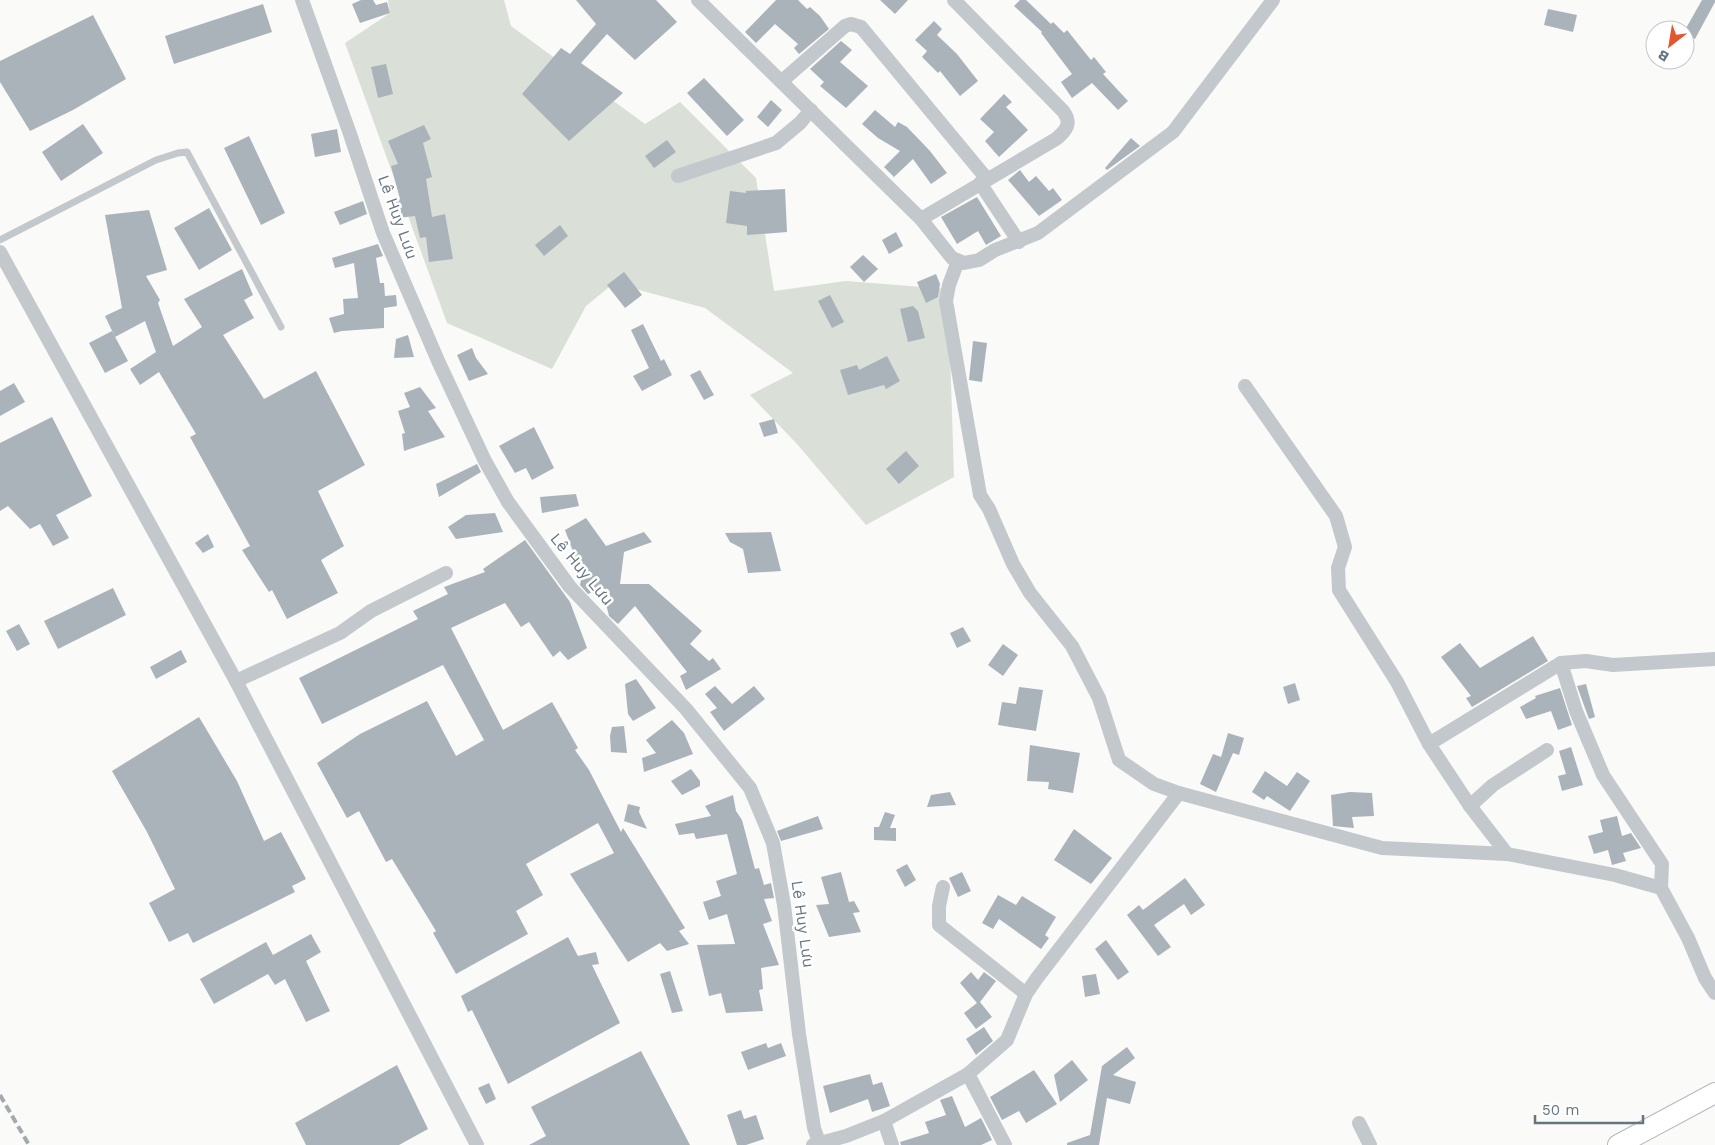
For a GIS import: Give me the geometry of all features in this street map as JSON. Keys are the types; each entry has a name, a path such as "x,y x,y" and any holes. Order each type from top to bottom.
{"main road":[{"path":"1618,1145 1715,1093"}],"street":[{"name":"Lê Huy Lưu","path":"302,0 383,233 439,363 489,469 508,502 570,587 686,709 750,788 773,843 784,905 799,1034 817,1144"},
{"path":"698,0 921,219 947,252 958,261 970,263 995,250 1038,233 1173,132 1273,0"},
{"path":"921,219 1056,139 1064,133 1069,121 1063,110 954,0"},
{"path":"782,81 845,26 851,24 861,26 984,181 1019,242"},
{"path":"678,176 776,143 800,123 811,110"},
{"path":"0,252 236,681 477,1145"},
{"path":"958,261 949,285 946,302 980,495 989,509 1013,564 1030,593 1072,646 1088,675 1099,698 1119,760 1154,784 1179,793 1382,848 1507,854 1615,875 1661,888"},
{"path":"1246,386 1336,516 1345,547 1338,568 1339,590 1362,630 1398,682 1429,744 1470,806 1507,854"},
{"path":"236,681 340,633 371,611 446,573"},
{"path":"1429,744 1561,663 1586,661 1613,665 1715,659"},
{"path":"1561,663 1576,711 1603,775 1662,864 1661,888 1688,938 1705,978 1715,993"},
{"path":"1470,806 1493,784 1547,750"},
{"path":"817,1144 884,1122 968,1074 1007,1040 1026,994 1179,793"},
{"path":"943,887 939,906 939,925 1026,994"},
{"path":"968,1074 1005,1145"},
{"path":"884,1122 892,1145"},
{"path":"1358,1123 1370,1145"}],"lane":[{"path":"0,240 156,160 187,152 281,327"}],"shaded area":[{"path":"388,0 504,0 511,26 645,124 680,102 756,178 774,291 846,281 948,289 954,477 866,525 797,444 750,395 793,373 705,308 614,283 586,306 552,369 447,323 345,43 390,13"}],"building":[{"path":"361,0 373,0 376,5 387,2 390,13 360,23 352,4"},
{"path":"576,0 656,0 677,22 635,60 607,34 581,63 623,93 569,141 522,94 561,48 570,54 596,24"},
{"path":"776,0 798,0 807,9 810,7 820,16 829,29 799,54 794,48 798,44 775,24 756,43 745,32"},
{"path":"880,0 908,0 895,14"},
{"path":"1020,0 1026,0 1051,24 1053,22 1064,33 1067,30 1091,60 1094,57 1106,72 1103,74 1128,101 1118,110 1092,83 1072,98 1061,82 1072,74 1042,32 1014,6"},
{"path":"1702,0 1715,0 1695,39 1695,20 1691,20"},
{"path":"263,4 272,32 174,64 165,36"},
{"path":"1548,9 1577,15 1573,32 1544,25"},
{"path":"93,15 126,79 73,110 30,131 0,82 0,61"},
{"path":"934,21 942,29 937,35 957,54 978,81 960,96 940,71 938,73 922,57 927,51 915,40"},
{"path":"841,41 852,50 840,62 868,86 846,108 820,86 824,82 810,69"},
{"path":"386,64 393,94 378,98 371,67"},
{"path":"704,78 744,120 727,136 687,93"},
{"path":"1004,94 1012,102 1006,107 1028,130 999,157 985,141 994,132 980,119"},
{"path":"771,100 782,110 768,127 757,117"},
{"path":"875,110 895,127 898,122 907,127 930,151 947,173 931,184 913,159 894,177 884,167 900,151 878,138 862,124"},
{"path":"83,124 103,153 61,181 42,152"},
{"path":"424,125 431,139 423,143 432,177 426,179 432,217 445,214 453,259 429,262 426,237 420,238 415,216 398,218 395,200 400,199 391,166 398,164 388,141"},
{"path":"337,129 341,152 315,157 311,134"},
{"path":"249,136 285,213 261,225 224,148"},
{"path":"1131,138 1140,146 1107,170 1105,168"},
{"path":"667,140 676,152 654,168 645,156"},
{"path":"1020,170 1029,182 1036,176 1049,191 1053,188 1062,200 1039,216 1008,180"},
{"path":"785,189 787,232 747,235 747,226 726,223 730,191 746,193 746,191"},
{"path":"977,197 1001,236 986,245 978,231 957,244 941,217"},
{"path":"363,201 367,214 340,225 334,212"},
{"path":"209,208 232,250 199,270 174,228"},
{"path":"149,210 167,270 146,276 160,300 158,303 173,346 202,327 184,299 242,269 253,295 244,300 254,318 223,335 264,399 316,371 365,465 318,491 344,546 321,560 338,593 287,619 272,590 269,592 242,550 250,546 190,437 196,434 159,372 140,385 130,369 156,352 145,321 115,337 105,316 122,308 105,215"},
{"path":"560,225 568,236 544,256 535,245"},
{"path":"896,232 903,246 889,254 882,240"},
{"path":"378,244 383,256 376,258 380,283 384,283 385,296 396,295 397,306 384,308 384,328 334,333 329,318 344,314 343,299 358,298 354,263 335,268 332,258"},
{"path":"863,255 878,269 864,282 850,267"},
{"path":"624,272 642,295 625,308 607,285"},
{"path":"936,274 940,284 938,297 926,303 917,282"},
{"path":"830,295 844,322 832,328 818,301"},
{"path":"913,306 918,311 925,338 908,342 900,309"},
{"path":"643,324 661,361 664,359 672,375 642,391 633,376 649,368 631,330"},
{"path":"112,331 128,361 105,373 89,343"},
{"path":"408,335 414,357 394,358 396,339"},
{"path":"973,341 987,343 982,382 969,380"},
{"path":"472,348 476,358 488,374 469,381 457,355"},
{"path":"887,356 900,381 886,389 884,385 848,395 840,370 857,365 859,370"},
{"path":"700,370 714,395 704,400 690,375"},
{"path":"14,383 25,402 0,416 0,391"},
{"path":"420,387 436,408 428,411 445,437 404,451 402,434 405,433 398,411 410,407 404,393"},
{"path":"52,417 92,496 56,515 69,538 53,546 40,524 30,529 8,506 0,511 0,443"},
{"path":"774,419 778,433 764,437 759,423"},
{"path":"534,427 554,468 532,480 526,468 515,473 499,446"},
{"path":"906,451 919,466 899,484 886,469"},
{"path":"477,464 481,472 439,497 436,484"},
{"path":"576,494 579,506 542,513 540,497"},
{"path":"495,513 503,532 456,539 448,527 466,515"},
{"path":"586,518 606,546 644,532 652,542 624,552 620,584 649,584 702,631 690,644 709,661 713,658 721,669 686,690 680,676 687,672 635,606 618,624 609,616 602,588 588,594 580,585 584,564 574,569 567,556 574,554 565,530"},
{"path":"771,532 781,571 748,573 743,549 730,542 725,533"},
{"path":"208,534 214,547 203,553 195,543"},
{"path":"525,540 570,602 587,648 568,660 560,651 553,657 529,622 521,627 505,603 451,628 503,730 552,702 578,748 575,750 589,770 621,832 623,828 685,928 679,931 689,944 667,951 660,943 628,962 570,874 614,853 598,823 526,864 543,895 516,911 528,934 456,974 433,933 436,931 392,859 386,862 359,811 347,818 317,763 360,734 427,701 456,756 484,740 443,665 322,724 299,678 418,619 413,611 448,594 444,587 485,572 483,569"},
{"path":"113,588 126,615 58,649 44,621"},
{"path":"19,624 30,644 17,651 6,631"},
{"path":"963,627 971,641 957,648 950,633"},
{"path":"1533,636 1548,661 1472,707 1466,698 1471,696 1441,657 1460,643 1480,668"},
{"path":"1003,644 1018,655 1003,676 988,665"},
{"path":"181,650 187,662 156,679 150,667"},
{"path":"636,679 656,708 633,721 628,714 625,684"},
{"path":"1295,683 1300,700 1288,704 1283,687"},
{"path":"1586,684 1595,717 1589,719 1577,686"},
{"path":"715,686 732,704 754,686 765,699 724,731 710,712 717,708 705,694"},
{"path":"1019,687 1043,690 1036,731 998,725 1002,702 1016,704"},
{"path":"1560,688 1572,725 1558,730 1551,711 1526,719 1520,707 1536,698 1535,696"},
{"path":"199,717 237,781 264,841 281,832 306,879 292,886 295,892 193,943 188,933 169,942 149,903 175,889 147,832 112,771"},
{"path":"672,720 684,733 693,754 644,772 642,758 656,753 646,740"},
{"path":"624,726 627,753 611,752 610,736 612,727"},
{"path":"1228,733 1244,738 1239,755 1233,753 1216,792 1200,784 1213,754 1221,757"},
{"path":"1030,745 1080,753 1073,793 1048,789 1049,782 1027,781"},
{"path":"1571,747 1583,785 1562,791 1558,776 1566,774 1559,751"},
{"path":"691,769 700,781 700,786 682,795 671,781"},
{"path":"1265,771 1287,786 1297,772 1310,781 1290,811 1267,796 1264,800 1252,792"},
{"path":"950,792 956,805 927,807 931,795"},
{"path":"1350,792 1372,793 1374,816 1352,817 1354,828 1333,826 1331,795"},
{"path":"733,795 736,811 742,820 755,869 759,868 764,885 771,883 774,898 764,899 772,921 763,924 779,965 761,968 763,989 759,990 763,1011 726,1013 721,993 709,996 697,945 735,944 727,914 709,920 703,902 721,896 716,881 737,874 727,834 696,839 694,833 679,835 675,824 711,816 705,806"},
{"path":"628,804 640,807 639,812 647,829 624,821"},
{"path":"885,812 895,815 890,828 896,828 896,841 874,840 874,827 879,827"},
{"path":"818,816 823,829 781,841 777,831"},
{"path":"1617,816 1622,836 1631,833 1641,848 1623,853 1626,861 1612,865 1608,850 1594,854 1588,836 1603,832 1600,820"},
{"path":"1074,829 1112,858 1091,884 1054,860"},
{"path":"907,864 916,880 905,887 896,870"},
{"path":"841,872 849,902 854,901 860,912 853,913 861,932 829,937 816,905 829,904 821,877"},
{"path":"962,872 971,891 958,897 949,878"},
{"path":"1185,878 1205,905 1191,915 1184,904 1154,925 1171,947 1158,956 1127,915 1139,905 1143,910"},
{"path":"998,895 1016,905 1022,896 1056,917 1045,935 1049,938 1041,949 999,919 993,929 982,923"},
{"path":"311,934 321,952 306,961 330,1011 306,1022 285,979 275,985 268,974 214,1004 200,979 266,942 273,955"},
{"path":"568,937 578,956 596,952 599,964 592,965 620,1023 508,1084 472,1010 468,1012 461,996"},
{"path":"1106,940 1129,972 1118,980 1095,949"},
{"path":"670,971 683,1011 672,1013 660,974"},
{"path":"971,972 978,980 984,972 996,981 980,1002 992,1017 976,1029 964,1013 977,1003 960,983"},
{"path":"1096,974 1100,994 1085,997 1082,976"},
{"path":"984,1027 993,1041 976,1055 966,1039"},
{"path":"766,1043 768,1048 781,1043 786,1056 748,1070 741,1052"},
{"path":"1127,1047 1135,1058 1113,1075 1136,1082 1130,1104 1107,1098 1099,1145 1067,1145 1067,1143 1090,1135 1102,1066"},
{"path":"641,1051 690,1145 529,1145 546,1136 531,1107"},
{"path":"1072,1060 1088,1080 1060,1102 1054,1075"},
{"path":"397,1065 428,1129 399,1145 306,1145 295,1123"},
{"path":"1034,1070 1057,1104 1026,1123 1019,1111 1002,1120 990,1097"},
{"path":"870,1074 873,1085 882,1082 890,1106 872,1112 868,1099 830,1113 823,1086"},
{"path":"489,1083 496,1099 486,1104 478,1088"},
{"path":"952,1096 965,1127 981,1118 992,1140 981,1145 901,1145 900,1142 929,1133 925,1122 946,1115 940,1100"},
{"path":"741,1110 744,1119 756,1115 764,1139 746,1145 737,1145 727,1115"}],"railway":[{"path":"0,1095 29,1145"}]}
